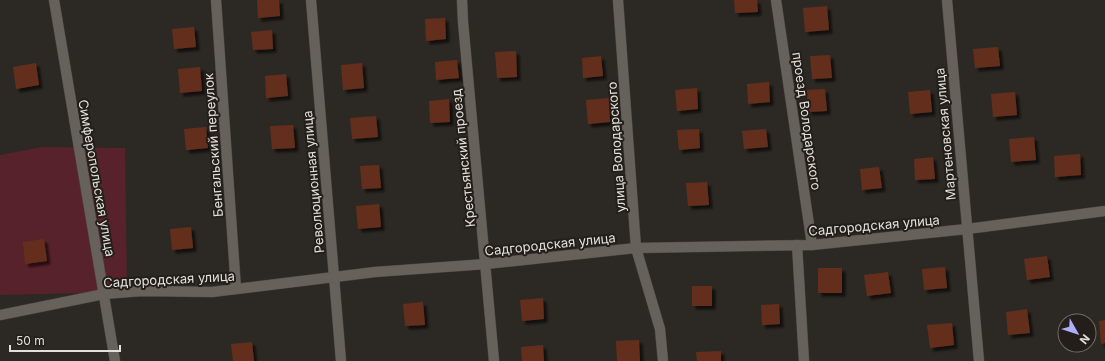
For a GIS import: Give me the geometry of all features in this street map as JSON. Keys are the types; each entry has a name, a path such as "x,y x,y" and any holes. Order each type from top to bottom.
{"street":[{"name":"Симферопольская улица","path":"54,0 115,361"},
{"name":"Бенгальский переулок","path":"216,0 236,289"},
{"name":"Революционная улица","path":"312,0 341,361"},
{"name":"Крестьянский проезд","path":"462,0 462,22 494,361"},
{"name":"улица Володарского","path":"618,0 636,248 660,329 663,361"},
{"name":"проезд Володарского","path":"776,0 812,245"},
{"name":"Мартеновская улица","path":"947,0 979,361"},
{"name":"Садгородская улица","path":"0,315 104,294 142,290 212,292 375,272 486,264 636,248 812,245 967,230 1105,211"},
{"path":"797,245 804,361"}],"shaded area":[{"path":"42,147 125,148 127,292 0,295 0,155"}],"building":[{"path":"257,0 279,0 280,16 258,18"},
{"path":"734,0 757,0 758,12 735,13"},
{"path":"827,6 829,30 805,32 803,8"},
{"path":"445,18 446,39 426,41 425,19"},
{"path":"194,27 196,47 174,49 172,29"},
{"path":"272,30 273,49 253,50 251,32"},
{"path":"998,47 1000,66 975,68 973,49"},
{"path":"516,51 517,77 497,78 495,52"},
{"path":"830,55 832,78 812,79 810,56"},
{"path":"601,56 603,76 583,78 582,58"},
{"path":"457,60 459,78 436,80 435,62"},
{"path":"36,63 39,85 16,89 13,67"},
{"path":"362,63 364,88 343,90 341,65"},
{"path":"200,67 202,91 180,93 178,69"},
{"path":"286,74 288,96 266,98 265,76"},
{"path":"769,82 770,102 748,104 747,84"},
{"path":"697,88 698,109 677,111 675,90"},
{"path":"825,89 827,111 808,112 807,90"},
{"path":"930,90 932,112 910,114 908,92"},
{"path":"1015,92 1017,115 993,117 991,94"},
{"path":"609,98 610,122 588,124 586,100"},
{"path":"449,99 450,122 430,123 429,101"},
{"path":"376,116 378,137 352,139 350,118"},
{"path":"293,125 295,148 272,149 270,126"},
{"path":"206,127 208,148 186,150 184,129"},
{"path":"699,129 700,148 679,150 677,130"},
{"path":"766,129 768,147 744,149 742,131"},
{"path":"1034,137 1036,160 1011,162 1009,139"},
{"path":"1080,154 1081,175 1055,177 1054,156"},
{"path":"933,157 935,179 915,180 914,159"},
{"path":"379,165 381,188 362,189 360,166"},
{"path":"879,167 882,188 862,190 860,169"},
{"path":"707,182 709,205 688,206 686,183"},
{"path":"379,204 381,227 358,229 356,206"},
{"path":"191,227 193,248 172,250 170,229"},
{"path":"44,239 47,261 25,264 23,242"},
{"path":"1047,256 1050,277 1027,280 1024,259"},
{"path":"945,267 947,288 924,290 922,269"},
{"path":"818,268 842,268 842,293 818,293"},
{"path":"888,272 891,293 867,296 864,275"},
{"path":"692,286 712,286 712,306 692,306"},
{"path":"543,298 544,319 522,321 520,300"},
{"path":"423,302 425,325 405,326 403,304"},
{"path":"779,304 780,324 762,325 761,305"},
{"path":"1027,309 1030,333 1008,335 1006,312"},
{"path":"1105,320 1105,343 1101,344 1099,321"},
{"path":"952,323 954,345 930,348 927,325"},
{"path":"639,340 640,361 617,361 616,341"},
{"path":"252,342 254,361 233,361 231,344"},
{"path":"543,345 544,361 522,361 521,347"},
{"path":"721,351 721,361 697,361 696,352"}]}
